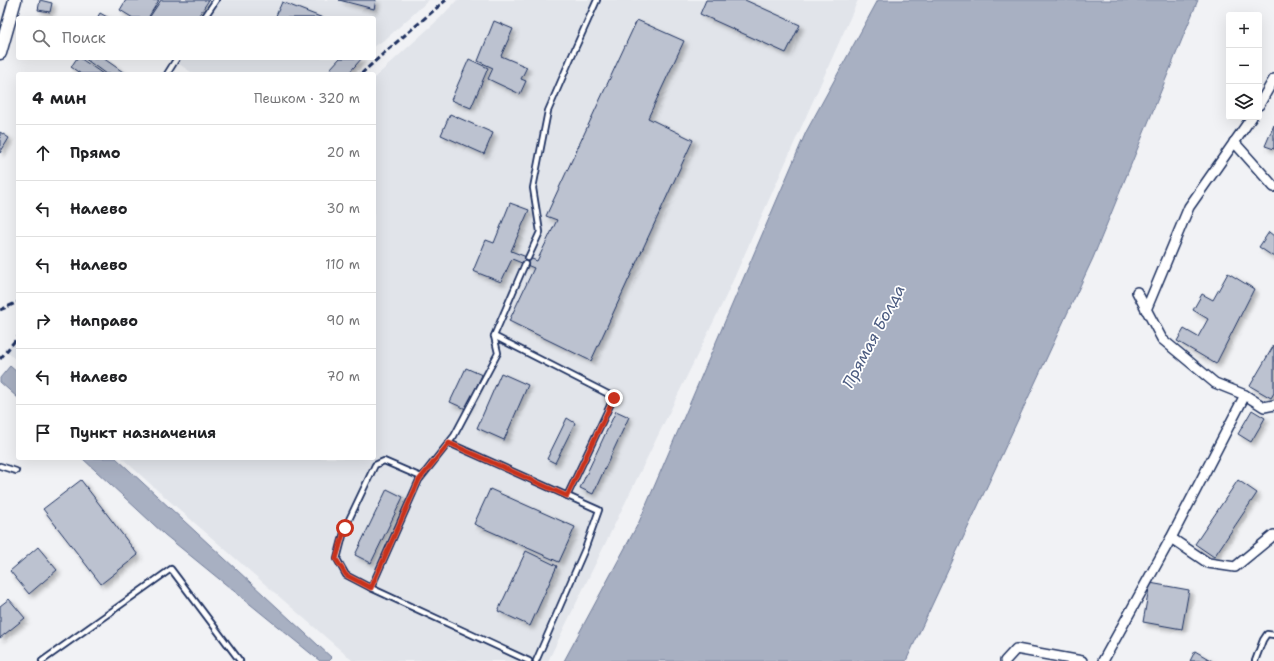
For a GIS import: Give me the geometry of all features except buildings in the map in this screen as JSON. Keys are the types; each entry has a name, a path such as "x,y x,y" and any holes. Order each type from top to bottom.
{"main road":[{"path":"0,53 15,0"}],"street":[{"path":"1262,100 1274,79"},
{"path":"1146,310 1188,207 1250,120"},
{"path":"1234,142 1274,187"},
{"path":"1137,292 1162,339 1215,383 1245,395 1264,407 1274,405"},
{"path":"1103,661 1171,538 1245,395"},
{"path":"1171,538 1208,563 1235,567 1274,535"},
{"path":"1005,661 1016,649 1082,661"}],"lane":[{"path":"205,16 216,0"},
{"path":"528,258 540,232 533,188 548,111 597,0"},
{"path":"168,72 176,60"},
{"path":"371,588 421,477 454,436 498,352 494,336 525,264"},
{"path":"494,336 614,398 567,496"},
{"path":"449,443 599,510 585,549 536,661"},
{"path":"421,477 384,461 375,465 345,528 336,559 346,575 529,661"},
{"path":"0,466 16,471"},
{"path":"42,661 171,569 240,661"},
{"path":"1255,661 1263,640 1267,634 1274,635"}],"shaded area":[{"path":"220,0 429,0 388,37 376,46 376,16 208,16"},
{"path":"457,0 858,0 726,296 548,661 353,661 124,460 376,460 376,76 440,18"},
{"path":"178,60 356,60 339,72 191,72 176,62"},
{"path":"16,342 16,360 4,349"}],"water":[{"name":"Прямая Болда","path":"878,0 1198,0 1093,258 906,661 564,661 639,522 806,132"},
{"path":"10,366 16,371 16,396 0,382 0,378"},
{"path":"84,460 118,460 332,658 329,661 320,661 165,535"}],"railway":[{"path":"363,72 446,0"},
{"path":"0,310 16,303"},
{"path":"0,359 16,339"}],"route":[{"path":"345,528 336,559 346,575 371,588 419,480 449,443 567,496 614,398"}]}
